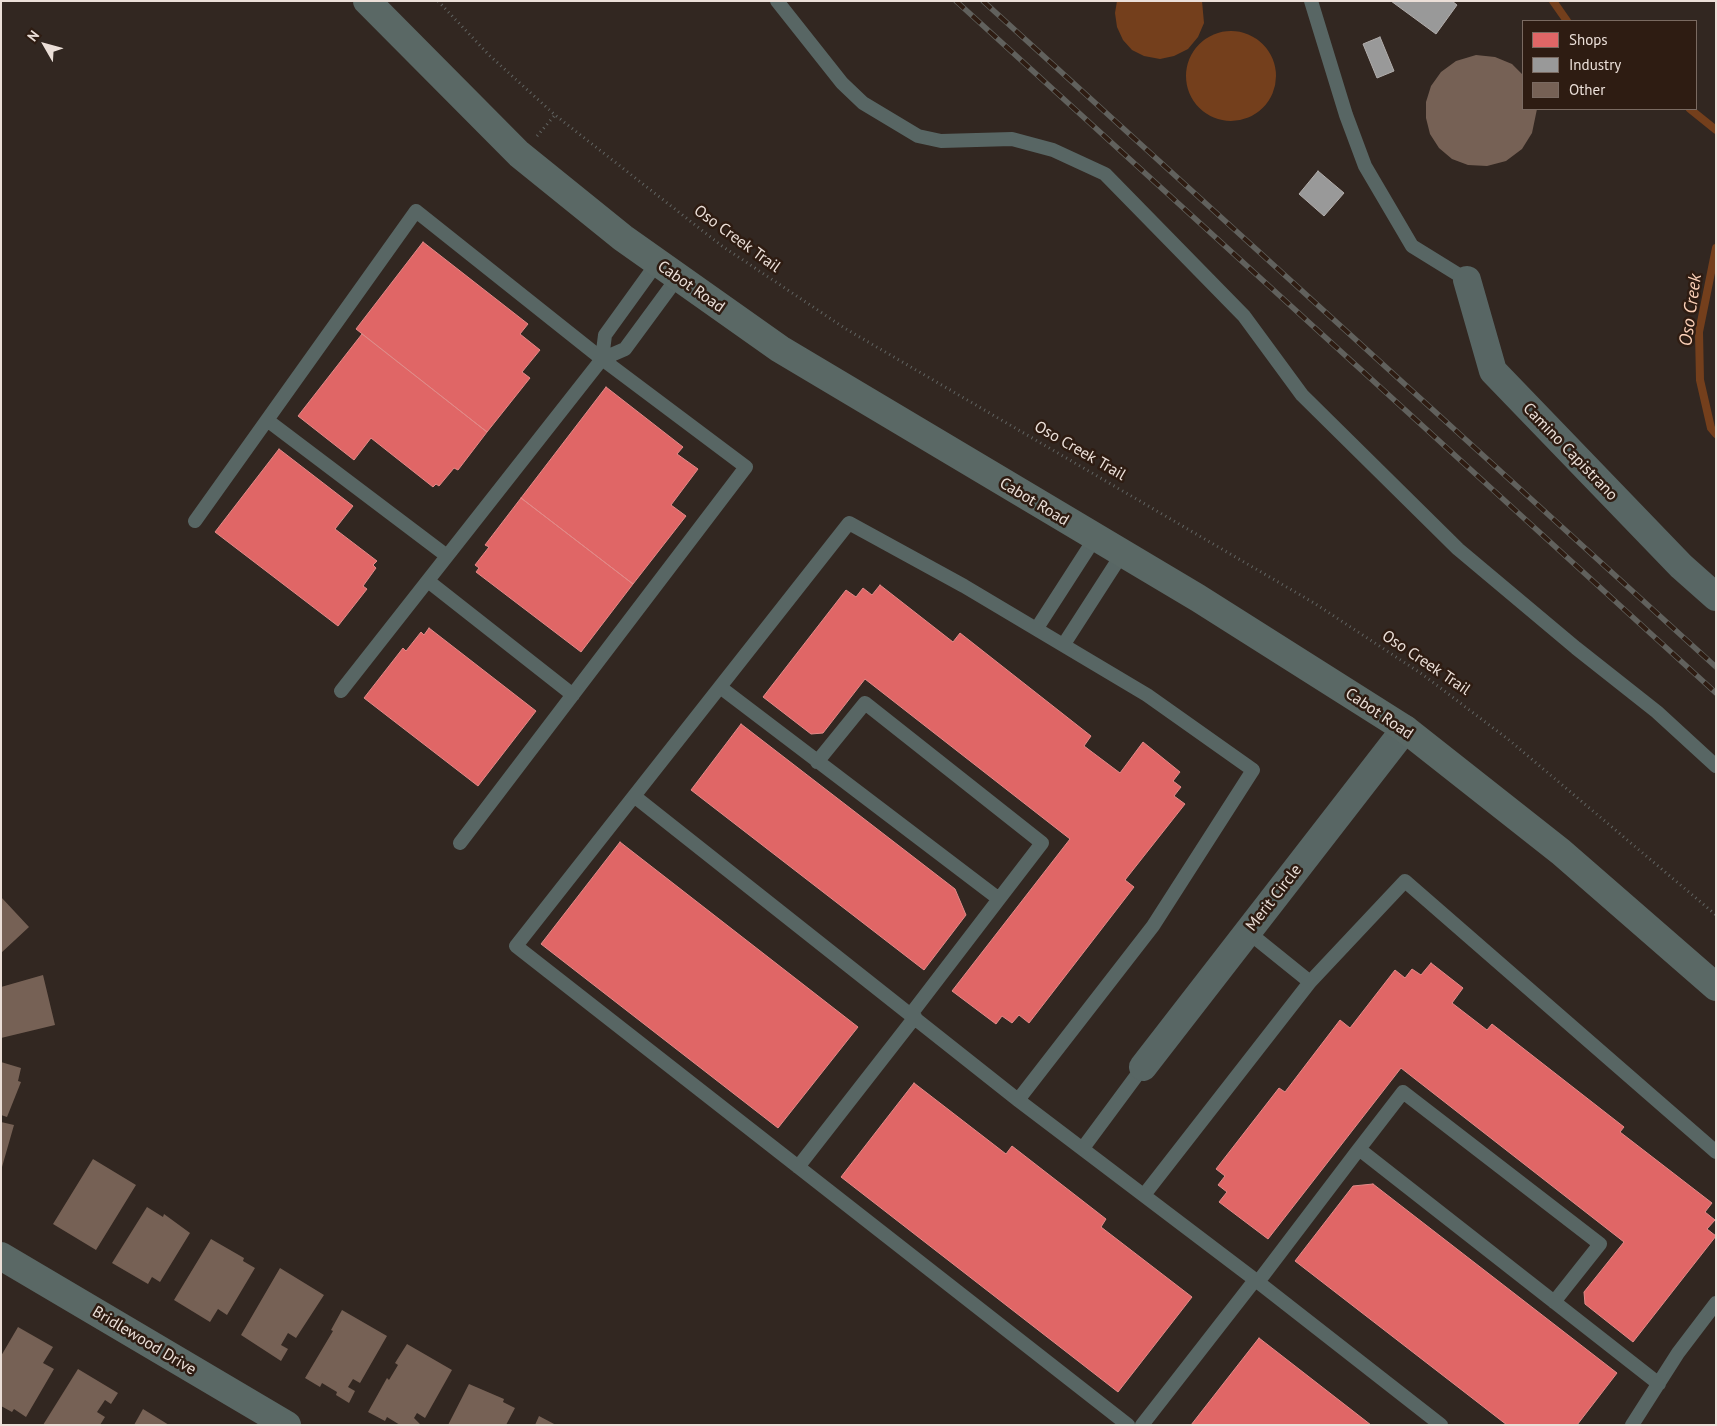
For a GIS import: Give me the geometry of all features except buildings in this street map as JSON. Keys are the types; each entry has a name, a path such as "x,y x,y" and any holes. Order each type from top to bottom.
{"main road":[{"name":"Cabot Road","path":"366,1 519,154 623,238 780,349 1198,598 1405,729 1561,852 1716,987"},
{"name":"Bridlewood Drive","path":"1,1256 286,1425"}],"street":[{"name":"Camino Capistrano","path":"1467,280 1493,371 1681,566 1716,597"},
{"name":"Merit Circle","path":"1143,1067 1405,729"}],"lane":[{"path":"776,1 842,83 863,103 918,136 941,142 1012,138 1053,150 1105,174 1244,316 1302,394 1458,549 1576,648 1657,712 1716,766"},
{"path":"1311,1 1346,115 1364,166 1412,246 1467,280"},
{"path":"195,521 416,211 602,360 746,467 460,843"},
{"path":"602,360 605,335 668,270"},
{"path":"341,691 602,360 625,349 668,270"},
{"path":"267,420 447,556"},
{"path":"1018,1100 1153,926 1253,770 1147,695 1064,644 849,523 516,946 1128,1425"},
{"path":"1037,628 1095,538"},
{"path":"1064,644 1122,554"},
{"path":"428,581 572,696"},
{"path":"720,687 999,899"},
{"path":"798,1167 1042,844 865,703 817,762"},
{"path":"634,796 1018,1100 1256,1281 1440,1425"},
{"path":"1144,1195 1310,982 1404,881 1716,1152"},
{"path":"1248,932 1310,982"},
{"path":"1083,1148 1143,1067"},
{"path":"1142,1425 1402,1092 1600,1244 1554,1302"},
{"path":"1359,1149 1659,1384"},
{"path":"1632,1425 1716,1303"}],"path":[{"name":"Oso Creek Trail","path":"438,1 490,55 555,115 722,246 846,329 1314,603 1422,674 1510,740 1716,916"}],"shaded area":[{"path":"1117,1 1202,1 1204,23 1198,37 1188,49 1174,56 1160,59 1144,56 1132,50 1123,40 1117,27 1115,13"},
{"path":"1231,31 1248,35 1263,44 1272,59 1276,76 1272,93 1263,108 1248,117 1231,121 1214,117 1199,108 1190,93 1186,76 1190,59 1199,44 1214,35"}],"waterway":[{"path":"1553,1 1566,20"},
{"path":"1691,110 1716,130"},
{"name":"Oso Creek","path":"1716,248 1699,332 1700,380 1711,428 1716,434"}],"railway":[{"path":"956,1 1716,693"},
{"path":"983,1 1716,667"}]}
